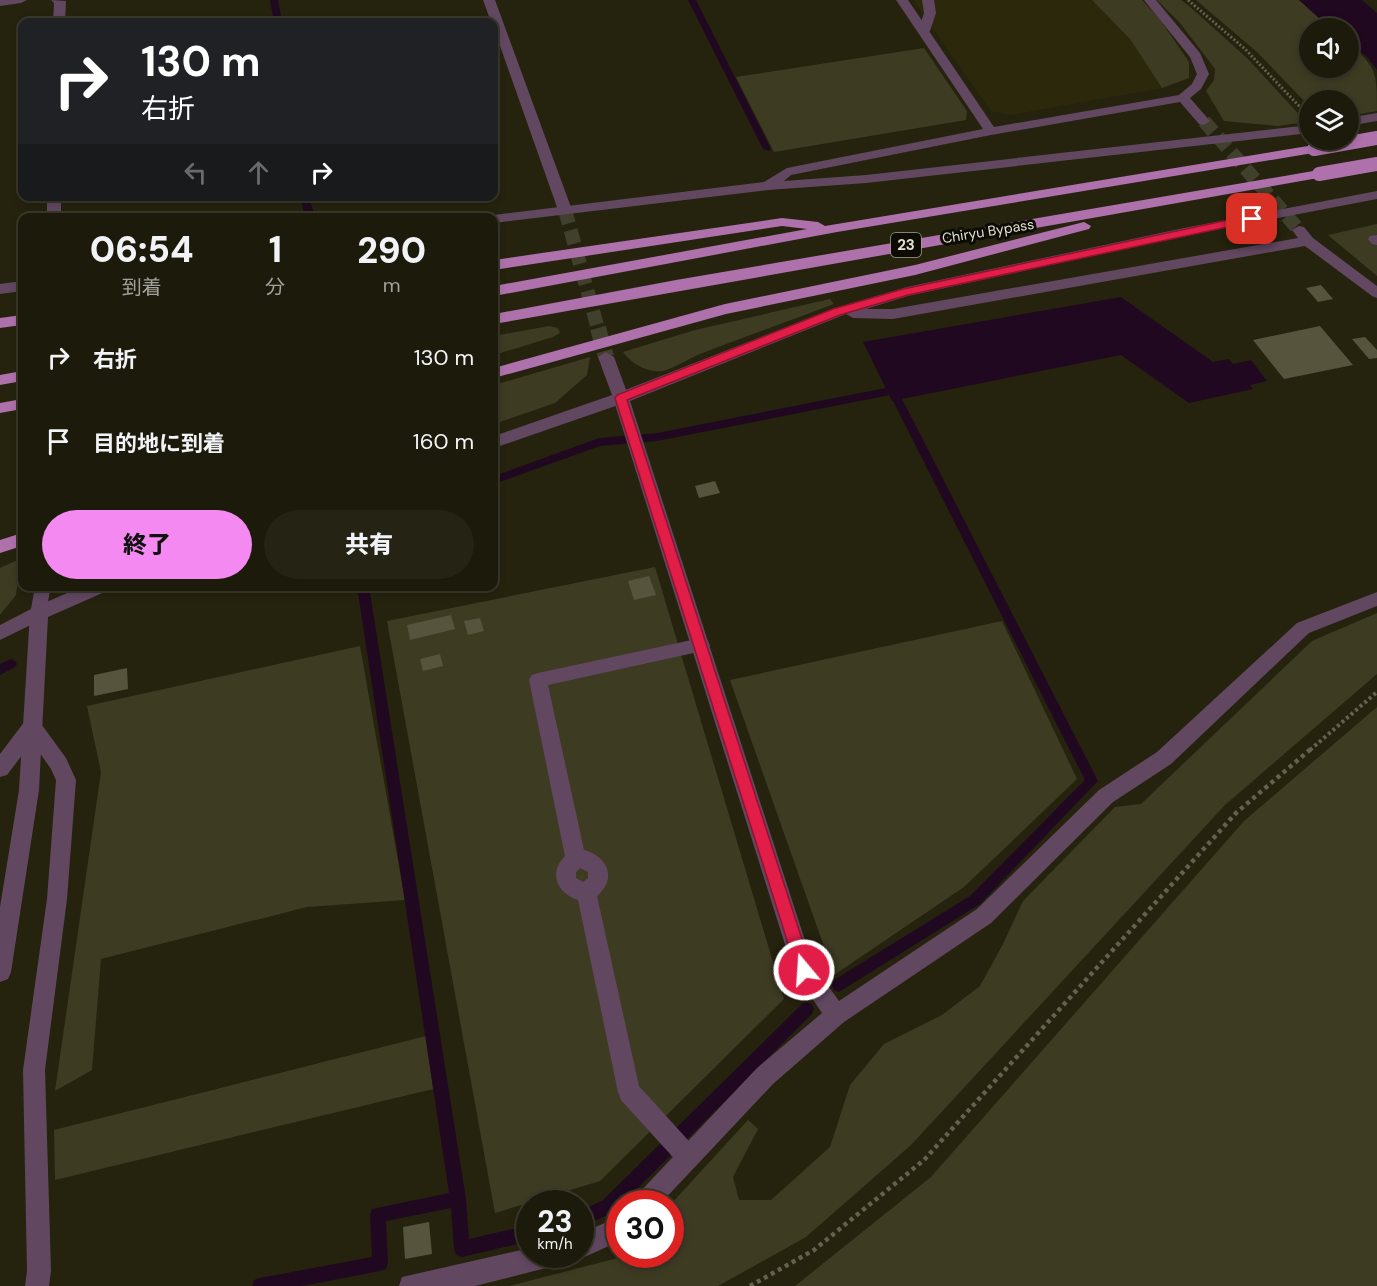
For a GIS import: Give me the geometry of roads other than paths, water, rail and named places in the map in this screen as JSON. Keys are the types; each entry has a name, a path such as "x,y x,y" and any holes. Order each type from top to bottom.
{"highway":[{"name":"Chiryu Bypass","path":"498,290 837,228 1377,138"},
{"name":"Chiryu Bypass","path":"498,318 966,234 1181,200 1377,164"},
{"name":"23","path":"498,372 724,309 915,270 1181,200"},
{"name":"23","path":"498,264 782,222 837,228"},
{"path":"0,323 18,321"},
{"path":"0,380 18,377"},
{"path":"0,408 18,405"},
{"path":"0,548 18,541"}],"street":[{"path":"0,2 21,0"},
{"path":"57,0 60,1 59,18"},
{"path":"489,0 496,18"},
{"path":"902,0 991,131"},
{"path":"924,31 930,13 928,0"},
{"path":"768,186 787,172 991,131 1183,99 1197,86 1203,74 1196,56 1150,0"},
{"path":"498,25 565,210"},
{"path":"1183,99 1204,121"},
{"path":"1359,120 1377,117"},
{"path":"498,218 768,186 866,179 1299,131"},
{"path":"498,441 621,398 837,312 907,292 1184,232 1372,196"},
{"path":"837,312 893,314 1304,236 1377,293"},
{"path":"0,289 18,287"},
{"path":"606,357 629,419 804,970 836,1015"},
{"path":"0,972 29,790 41,591"},
{"path":"0,633 90,591"},
{"path":"655,1190 684,1153 765,1076 836,1015 984,916 1106,796 1164,758 1303,628 1377,599"},
{"path":"684,1153 629,1092 586,890 575,890 566,885 564,875 568,866 576,860 538,680 701,645"},
{"path":"0,769 32,727"},
{"path":"32,727 59,764 66,780 57,899 34,1070 39,1271 37,1286"},
{"path":"411,1286 516,1263"}],"waterway":[{"path":"274,0 277,18"},
{"path":"692,0 767,149"},
{"path":"305,201 309,213"},
{"path":"498,479 599,442 657,437 901,389"},
{"path":"839,985 975,900 1092,781 893,391"},
{"path":"364,591 458,1199"},
{"path":"0,670 11,664"},
{"path":"594,1213 609,1206 807,1009"},
{"path":"260,1286 380,1263 378,1215 458,1199"},
{"path":"458,1199 462,1249 516,1236"}],"tunnel":[{"path":"1204,121 1299,230"},
{"path":"565,210 598,329"},
{"path":"598,328 606,357"}]}
